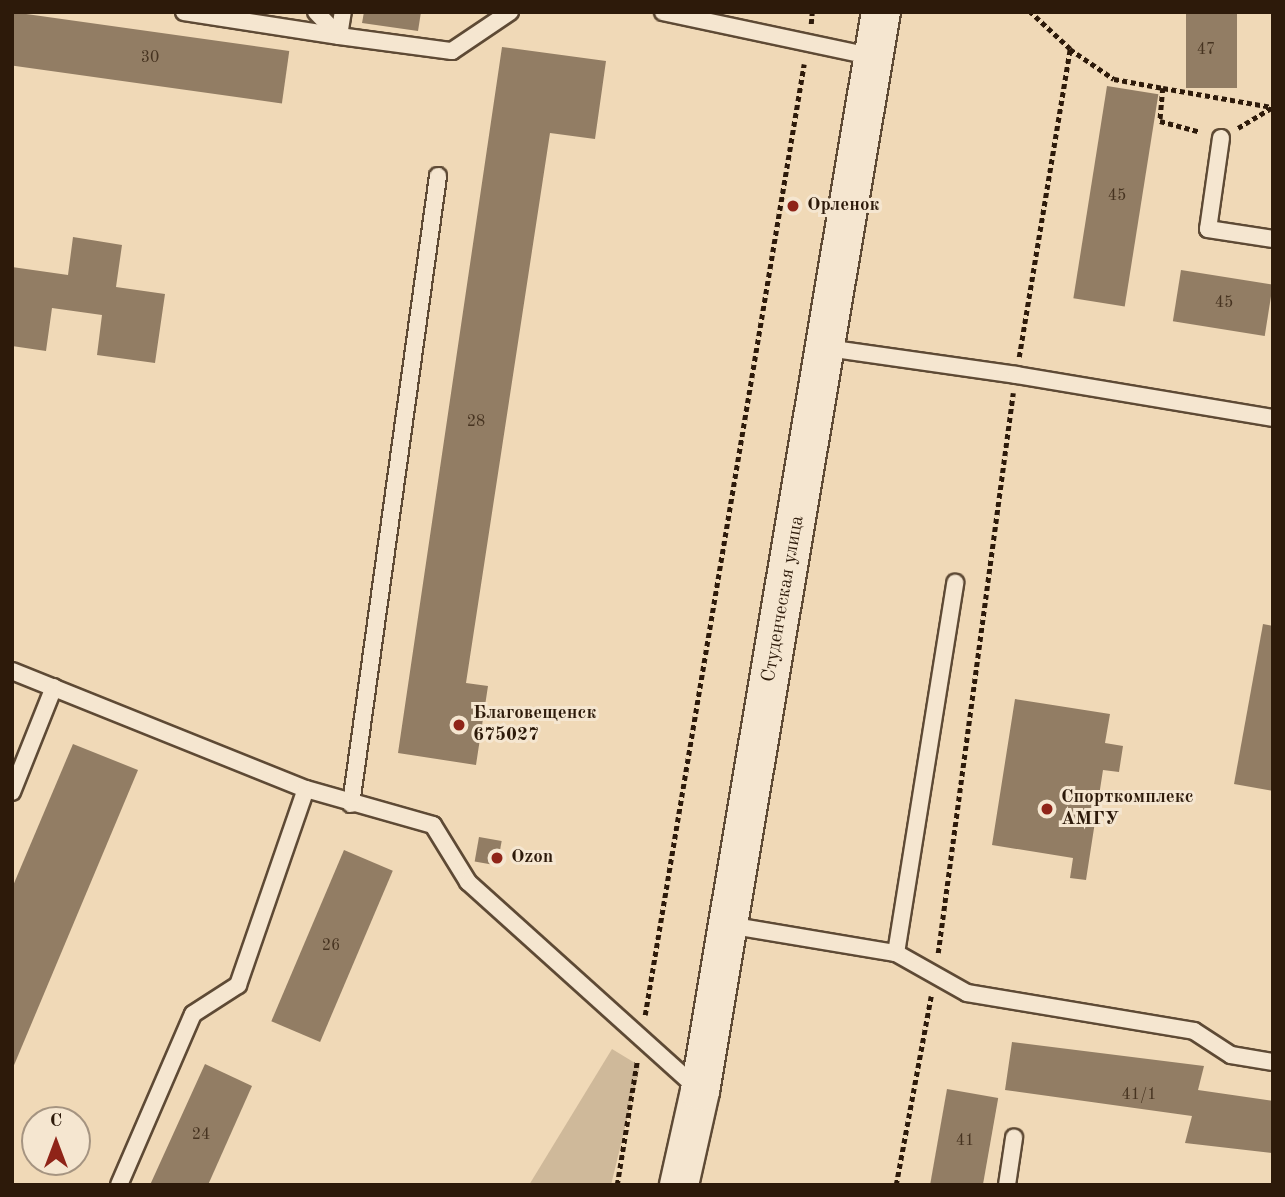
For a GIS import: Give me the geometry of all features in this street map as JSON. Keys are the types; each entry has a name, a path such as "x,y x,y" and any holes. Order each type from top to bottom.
{"street":[{"name":"Студенческая улица","path":"679,1185 700,1091 827,348 881,12"}],"lane":[{"path":"184,12 452,51 510,12"},
{"path":"316,12 339,36"},
{"path":"339,36 343,12"},
{"path":"663,12 874,57"},
{"path":"1221,138 1208,229 1273,239"},
{"path":"351,804 438,176"},
{"path":"827,348 1016,375 1273,418"},
{"path":"896,953 956,583"},
{"path":"12,671 306,789 351,804 433,825 468,882 700,1091"},
{"path":"12,792 54,687"},
{"path":"119,1185 193,1014 238,985 306,789"},
{"path":"728,925 896,953 967,993 1194,1031 1231,1055 1273,1062"},
{"path":"1007,1185 1014,1138"}],"path":[{"path":"617,1185 813,12"},
{"path":"1030,12 1070,49 1114,79 1273,107"},
{"path":"896,1185 935,975 1016,375 1070,49"},
{"path":"1163,88 1160,121 1221,138 1273,107"}],"shaded area":[{"path":"612,1049 640,1066 611,1185 529,1185"}],"building":[{"path":"12,12 289,51 282,103 12,66"},
{"path":"364,12 421,12 418,31 362,23"},
{"path":"1186,12 1237,12 1237,88 1186,88"},
{"path":"502,47 606,61 595,139 550,133 466,683 488,686 476,765 398,753"},
{"path":"1107,86 1158,94 1125,306 1073,298"},
{"path":"73,237 122,245 116,287 165,294 155,363 97,355 102,315 52,308 46,351 12,346 12,267 68,275"},
{"path":"1181,270 1273,285 1265,336 1173,321"},
{"path":"1263,624 1273,626 1273,791 1234,784"},
{"name":"Спорткомплекс АМГУ","path":"1015,699 1110,714 1105,743 1123,746 1119,772 1103,770 1086,880 1070,878 1073,858 992,845"},
{"path":"73,744 138,770 12,1070 12,888"},
{"path":"479,837 502,841 497,866 475,862"},
{"path":"344,850 393,871 320,1042 271,1021"},
{"path":"1012,1042 1204,1066 1198,1090 1273,1101 1273,1153 1185,1143 1192,1116 1005,1090"},
{"path":"205,1064 252,1086 208,1185 150,1185"},
{"path":"947,1089 998,1098 983,1185 930,1185"}],"place":[{"name":"Орленок","path":"793,206"},
{"name":"Благовещенск 675027","path":"459,725"},
{"name":"Спорткомплекс АМГУ","path":"1047,809"},
{"name":"Ozon","path":"497,858"}]}
